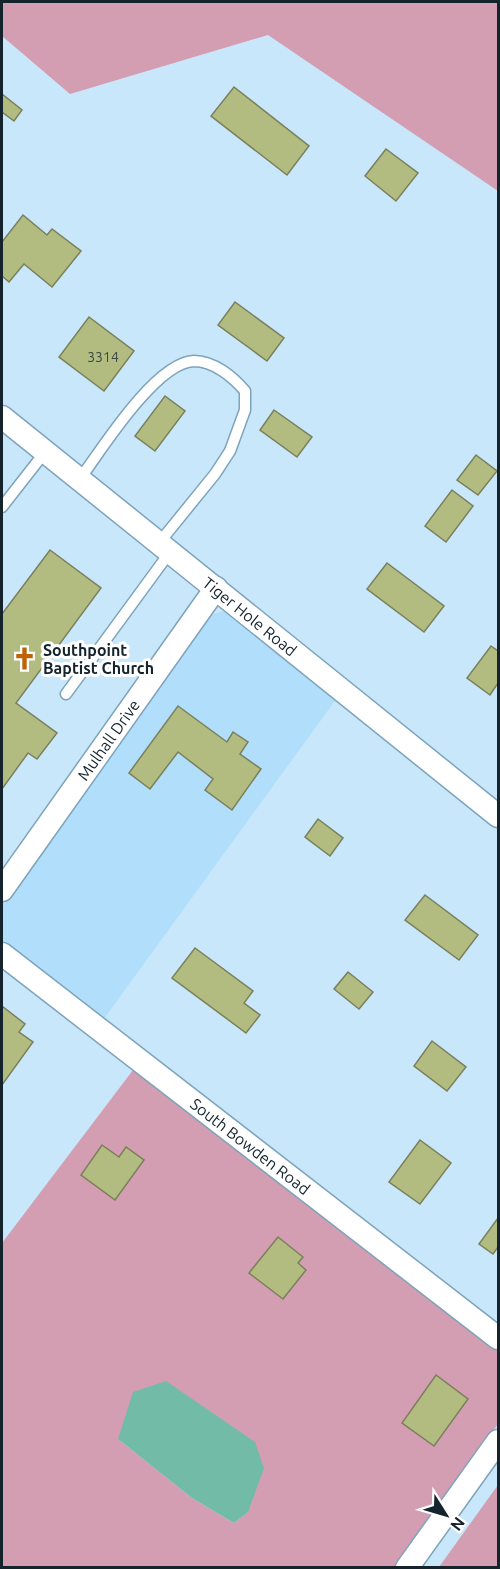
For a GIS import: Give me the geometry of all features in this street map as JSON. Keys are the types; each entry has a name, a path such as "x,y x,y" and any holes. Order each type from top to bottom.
{"street":[{"name":"Tiger Hole Road","path":"2,417 498,816"},
{"name":"Mulhall Drive","path":"2,890 216,588"},
{"name":"South Bowden Road","path":"2,954 498,1338"},
{"path":"407,1568 498,1441"}],"lane":[{"path":"66,694 230,451 245,410 245,391 236,380 214,366 193,361 168,371 137,402 80,479"},
{"path":"2,507 45,452"}],"shaded area":[{"path":"2,2 498,2 498,191 268,35 70,94 2,36"},
{"path":"225,611 337,698 101,1023 2,945 2,905 199,629 213,614"},
{"path":"133,1070 498,1350 498,1424 395,1567 2,1567 2,1243","holes":["118,1439 248,1512 234,1523 192,1498"]},
{"path":"166,1381 255,1442 264,1468 248,1512 234,1523 192,1498 118,1439 133,1392"},
{"path":"498,1485 498,1567 439,1567"}],"building":[{"path":"234,87 309,146 287,175 211,116"},
{"path":"2,94 22,110 14,121 2,112"},
{"path":"386,149 418,173 396,201 365,176"},
{"path":"23,215 47,235 52,229 81,251 52,287 24,264 9,282 2,276 2,242"},
{"path":"235,302 284,338 267,361 218,325"},
{"path":"89,317 134,351 104,391 59,357"},
{"path":"165,396 185,411 155,451 135,436"},
{"path":"274,410 312,437 297,457 260,430"},
{"path":"476,455 497,471 478,495 457,480"},
{"path":"452,490 473,506 446,542 425,526"},
{"name":"Southpoint Baptist Church","path":"50,550 101,588 16,703 57,733 37,759 28,753 2,789 2,614"},
{"path":"387,563 444,606 424,632 367,589"},
{"path":"491,646 498,651 498,683 490,695 467,678"},
{"path":"178,706 227,742 233,732 248,742 240,754 261,769 232,810 205,790 213,779 178,752 150,789 129,773"},
{"path":"318,819 343,838 330,856 305,837"},
{"path":"425,895 478,935 459,960 405,920"},
{"path":"195,948 253,991 244,1003 260,1015 246,1033 172,978"},
{"path":"348,972 373,992 359,1009 334,989"},
{"path":"2,1006 25,1024 19,1032 33,1042 2,1085"},
{"path":"432,1041 466,1067 447,1091 414,1066"},
{"path":"420,1140 451,1163 420,1204 389,1182"},
{"path":"102,1145 119,1157 126,1147 144,1160 115,1200 81,1175"},
{"path":"498,1218 498,1247 493,1254 479,1244"},
{"path":"278,1237 303,1257 298,1263 306,1270 283,1299 249,1273"},
{"path":"436,1375 468,1399 434,1446 402,1423"}],"place":[{"name":"Southpoint Baptist Church","path":"25,659"}]}
